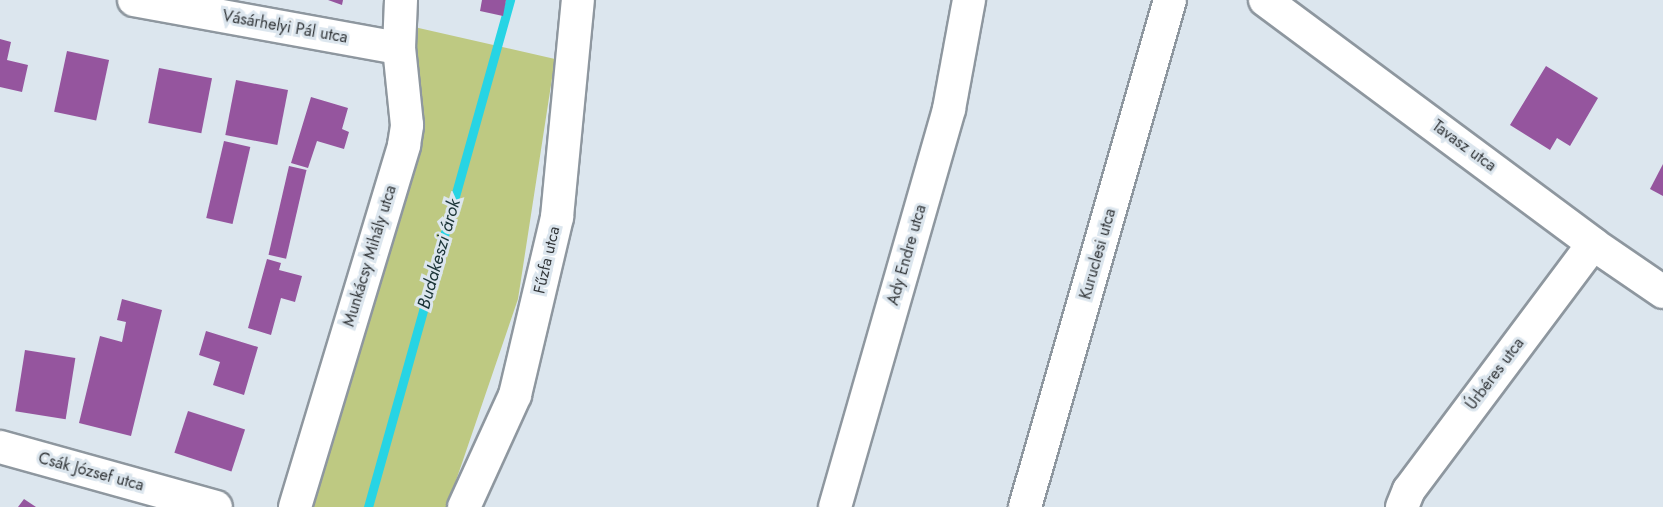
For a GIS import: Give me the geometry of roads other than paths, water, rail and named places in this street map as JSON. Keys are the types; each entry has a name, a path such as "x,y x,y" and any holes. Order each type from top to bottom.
{"street":[{"name":"Vásárhelyi Pál utca","path":"134,0 399,48"},
{"name":"Munkácsy Mihály utca","path":"295,507 404,145 407,118 399,48 401,0"},
{"name":"Fűzfa utca","path":"464,507 515,395 557,217 578,0"},
{"name":"Ady Endre utca","path":"834,507 950,109 969,0"},
{"name":"Kuruclesi utca","path":"1025,507 1170,0"},
{"name":"Tavasz utca","path":"1264,0 1593,244 1663,292"},
{"name":"Úrbéres utca","path":"1402,507 1409,490 1593,244"},
{"name":"Csák József utca","path":"0,447 216,507"}],"waterway":[{"name":"Budakeszi árok","path":"368,507 510,0"}]}
